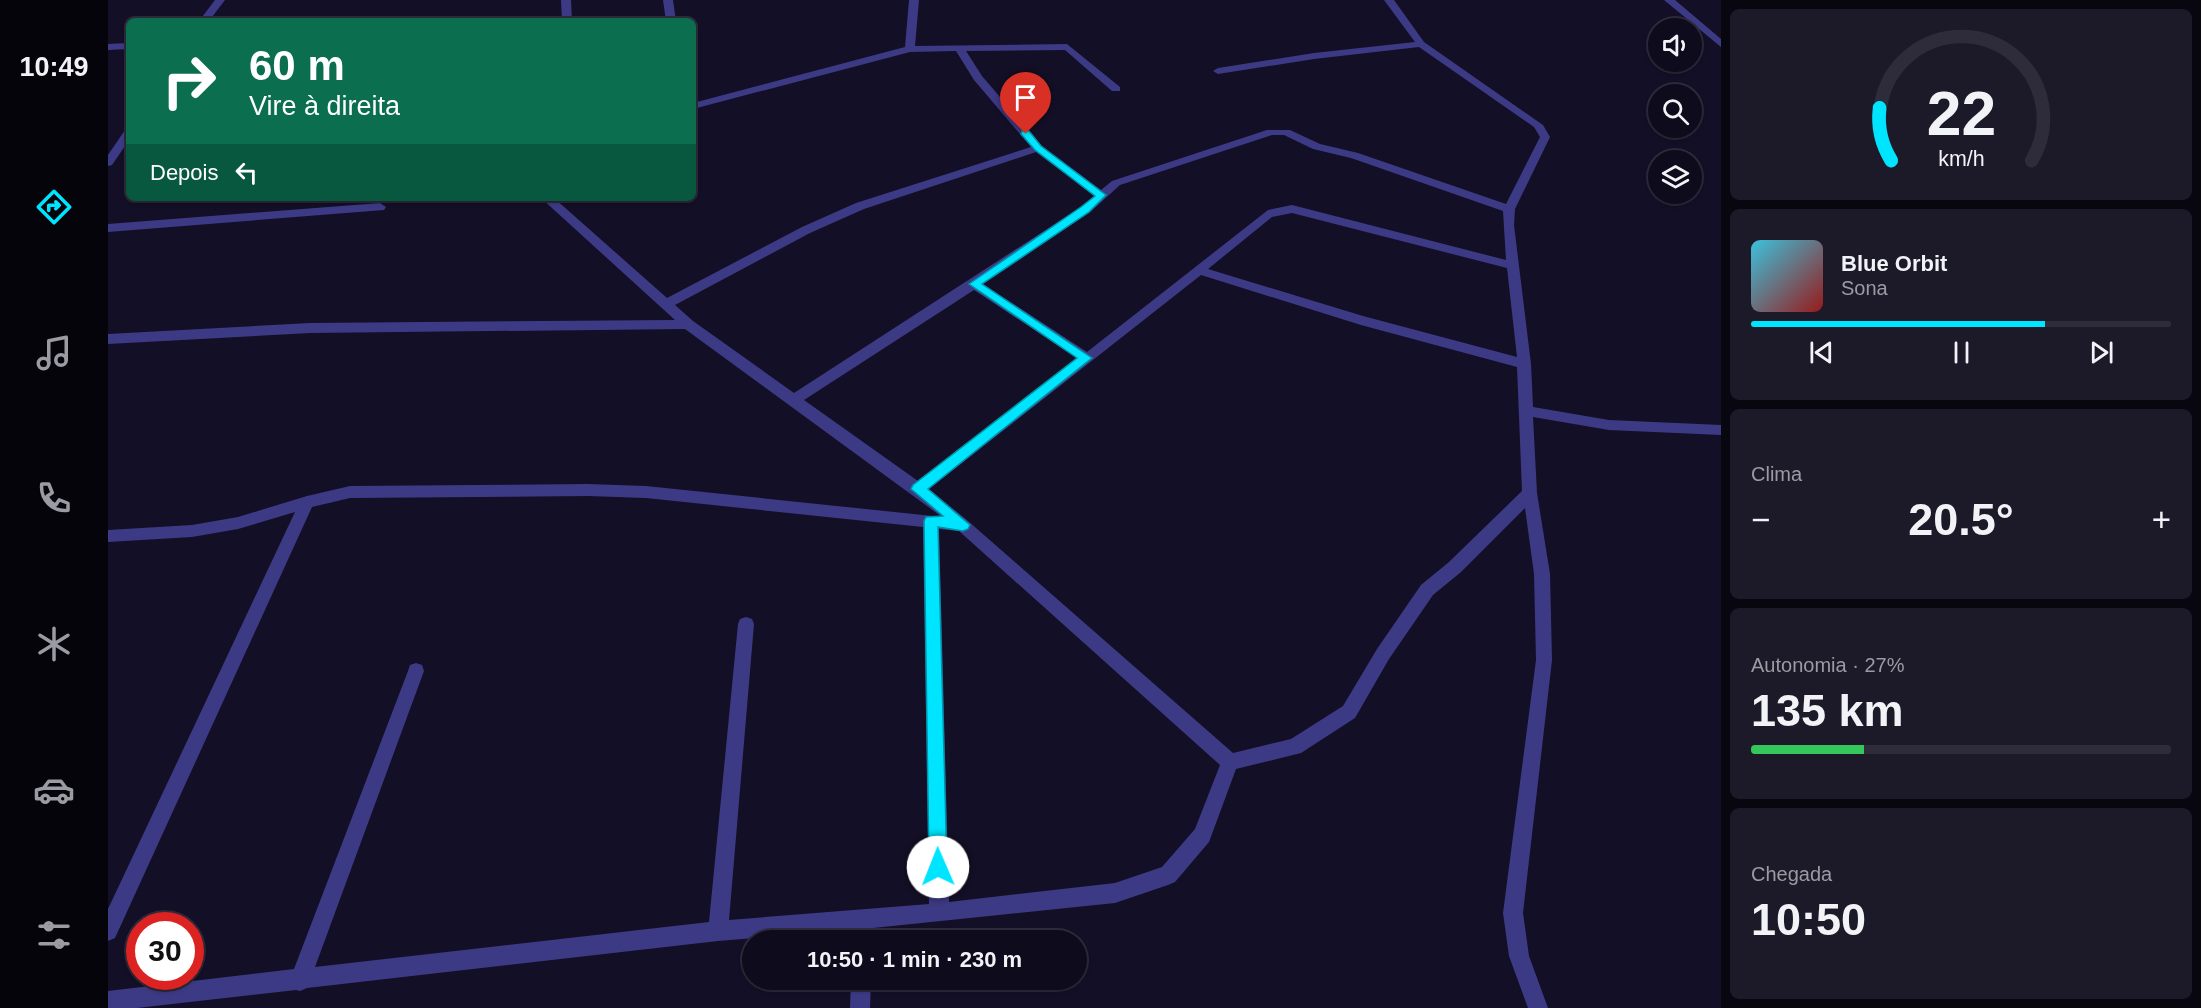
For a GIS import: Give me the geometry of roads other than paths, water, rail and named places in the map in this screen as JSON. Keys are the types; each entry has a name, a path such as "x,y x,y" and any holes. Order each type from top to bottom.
{"street":[{"path":"206,18 220,0"},
{"path":"566,0 567,18"},
{"path":"668,0 671,18"},
{"path":"910,49 914,0"},
{"path":"1389,0 1421,44 1542,130 1545,137 1509,209 1524,364 1530,493 1542,574 1544,660 1513,913 1519,956 1538,1008"},
{"path":"1669,0 1721,44"},
{"path":"1218,70 1421,44"},
{"path":"108,47 126,46"},
{"path":"696,105 910,49 1067,47 1116,89"},
{"path":"959,48 978,78 1038,148 1101,195"},
{"path":"793,400 1085,210 1116,183 1277,130 1317,147 1354,155 1509,209"},
{"path":"108,163 126,138"},
{"path":"666,304 806,230 860,206 1038,148"},
{"path":"550,201 688,324 918,489 963,525 1230,762"},
{"path":"108,228 380,207"},
{"path":"918,489 1138,320 1268,214 1292,209 1513,266"},
{"path":"1198,270 1361,320 1524,364"},
{"path":"974,284 1086,358"},
{"path":"108,339 310,328 688,324"},
{"path":"1527,411 1609,425 1721,430"},
{"path":"108,536 192,531 226,525 350,492 600,490 646,492 963,525"},
{"path":"1230,762 1294,747 1349,712 1383,654 1427,590 1455,567 1530,493"},
{"path":"108,931 307,502"},
{"path":"931,521 939,913"},
{"path":"718,931 746,624"},
{"path":"300,981 416,671"},
{"path":"108,1002 718,931 939,913 1114,893 1168,875 1202,835 1230,762"},
{"path":"863,920 863,930"},
{"path":"860,1008 861,990"}]}
